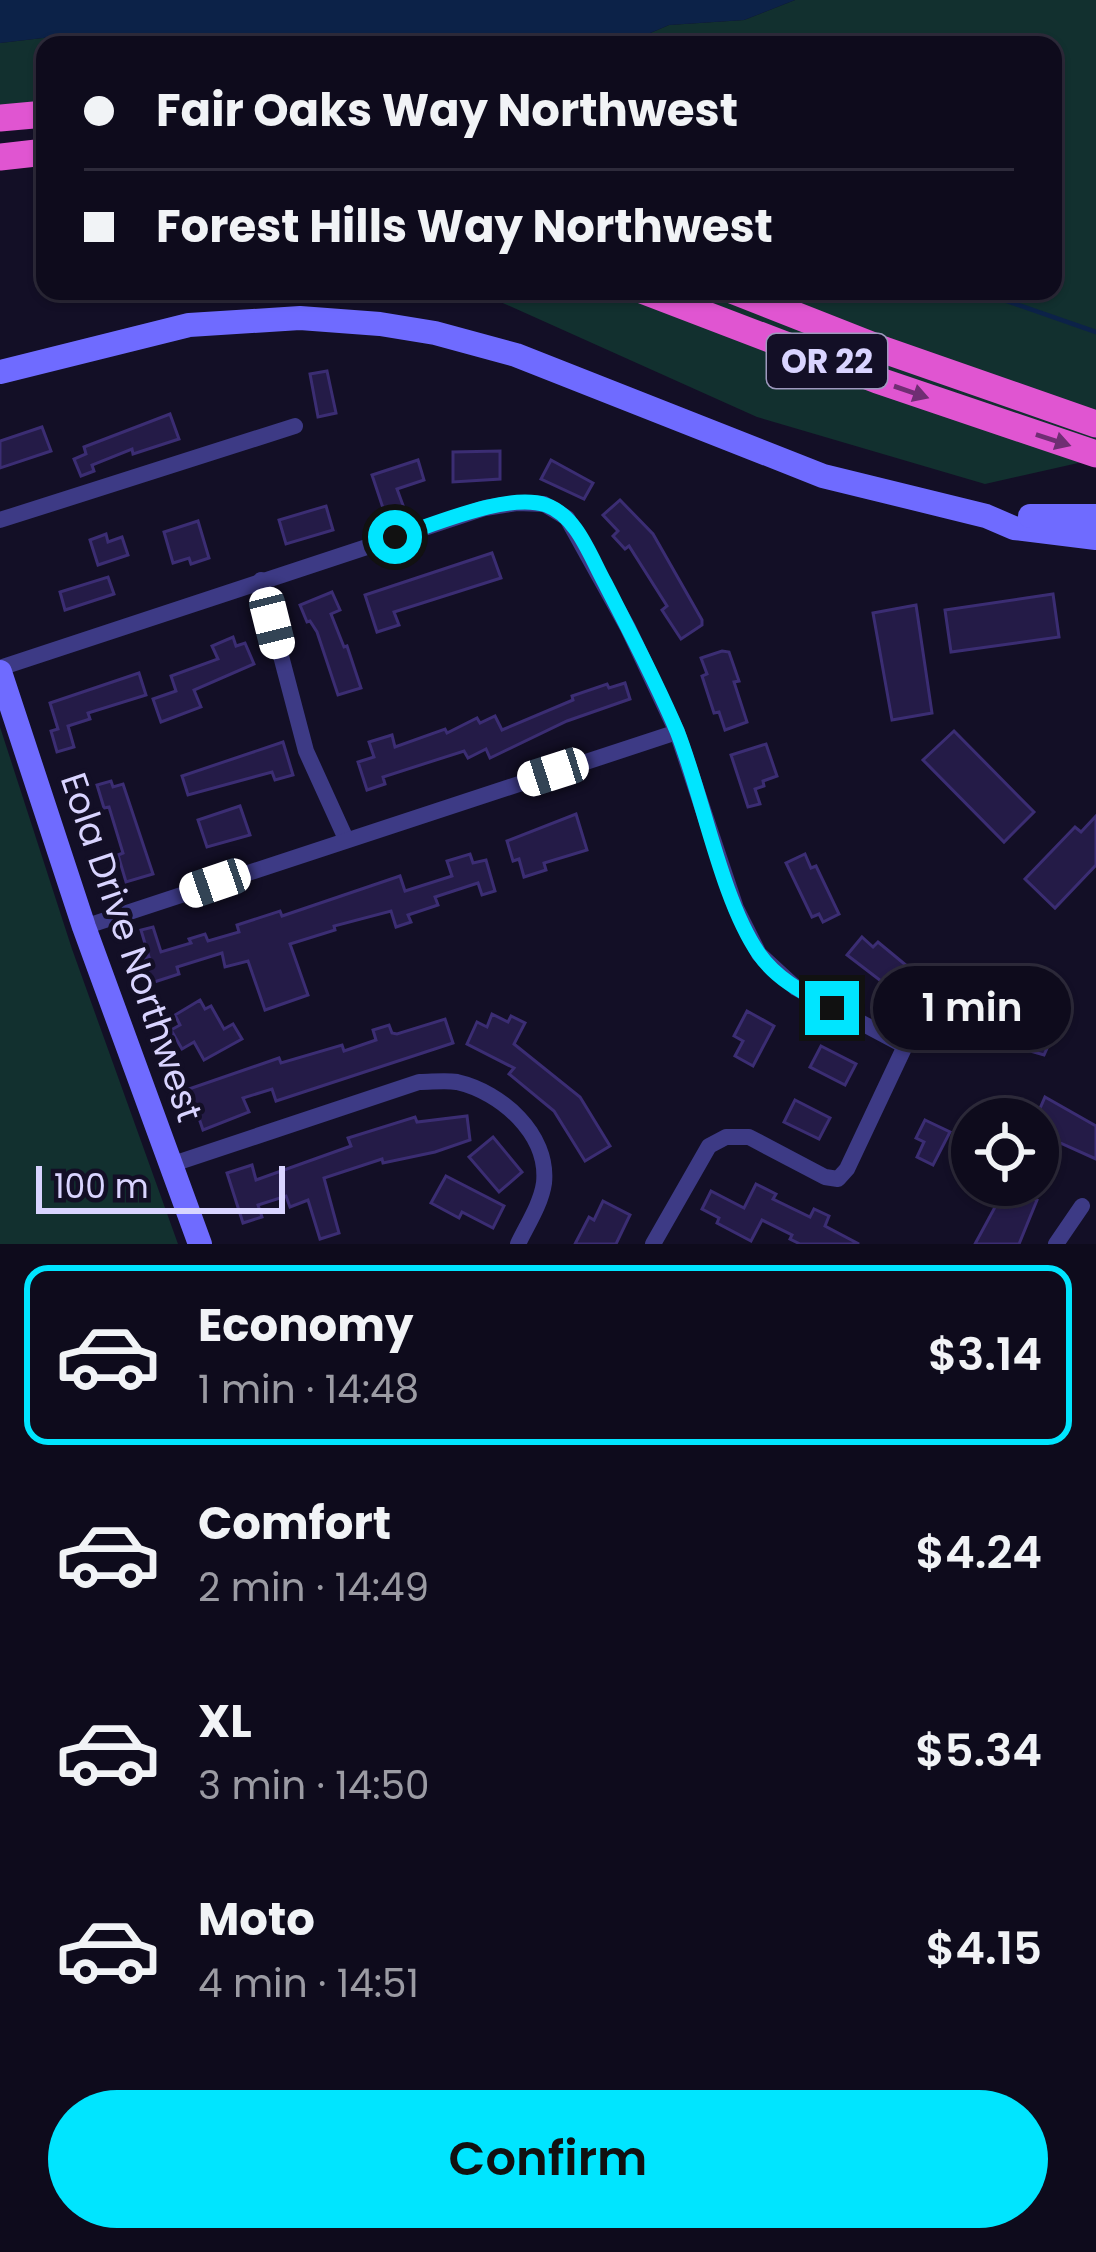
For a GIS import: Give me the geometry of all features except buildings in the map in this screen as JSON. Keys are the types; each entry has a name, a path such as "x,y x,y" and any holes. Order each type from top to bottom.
{"highway":[{"path":"0,118 36,115"},
{"path":"0,157 36,153"},
{"name":"OR 22","path":"668,300 1096,454"},
{"name":"OR 22","path":"757,300 1096,424"}],"main road":[{"path":"0,371 189,325 300,318 389,325 516,355 823,476 1014,527 1096,538"},
{"path":"986,516 1096,516"},
{"name":"Eola Drive Northwest","path":"0,670 84,927 200,1244"}],"street":[{"path":"0,520 295,426"},
{"path":"0,670 485,508 518,502 544,504 567,518 677,732 736,908 759,954 796,988 905,1046 838,1180 749,1137 726,1137 709,1146 652,1244"},
{"path":"261,580 307,751 346,839"},
{"path":"84,927 677,732"},
{"path":"170,1165 419,1082 452,1081 494,1097 533,1135 544,1170 543,1187 518,1244"},
{"path":"1056,1244 1082,1206"}],"green space":[{"path":"795,0 1096,0 1096,459 985,484 757,417 496,300 1062,300 1062,36 643,36 669,25 744,20"},
{"path":"36,39 36,127 0,117 0,43"},
{"path":"0,727 72,949 178,1244 0,1244"}],"water":[{"path":"0,0 795,0 744,20 669,25 643,36 36,36 0,43"}],"waterway":[{"path":"1004,300 1096,332"}],"route":[{"path":"395,537 518,502 544,504 567,518 628,628 677,732 736,908 759,954 777,974 832,1008"}]}
